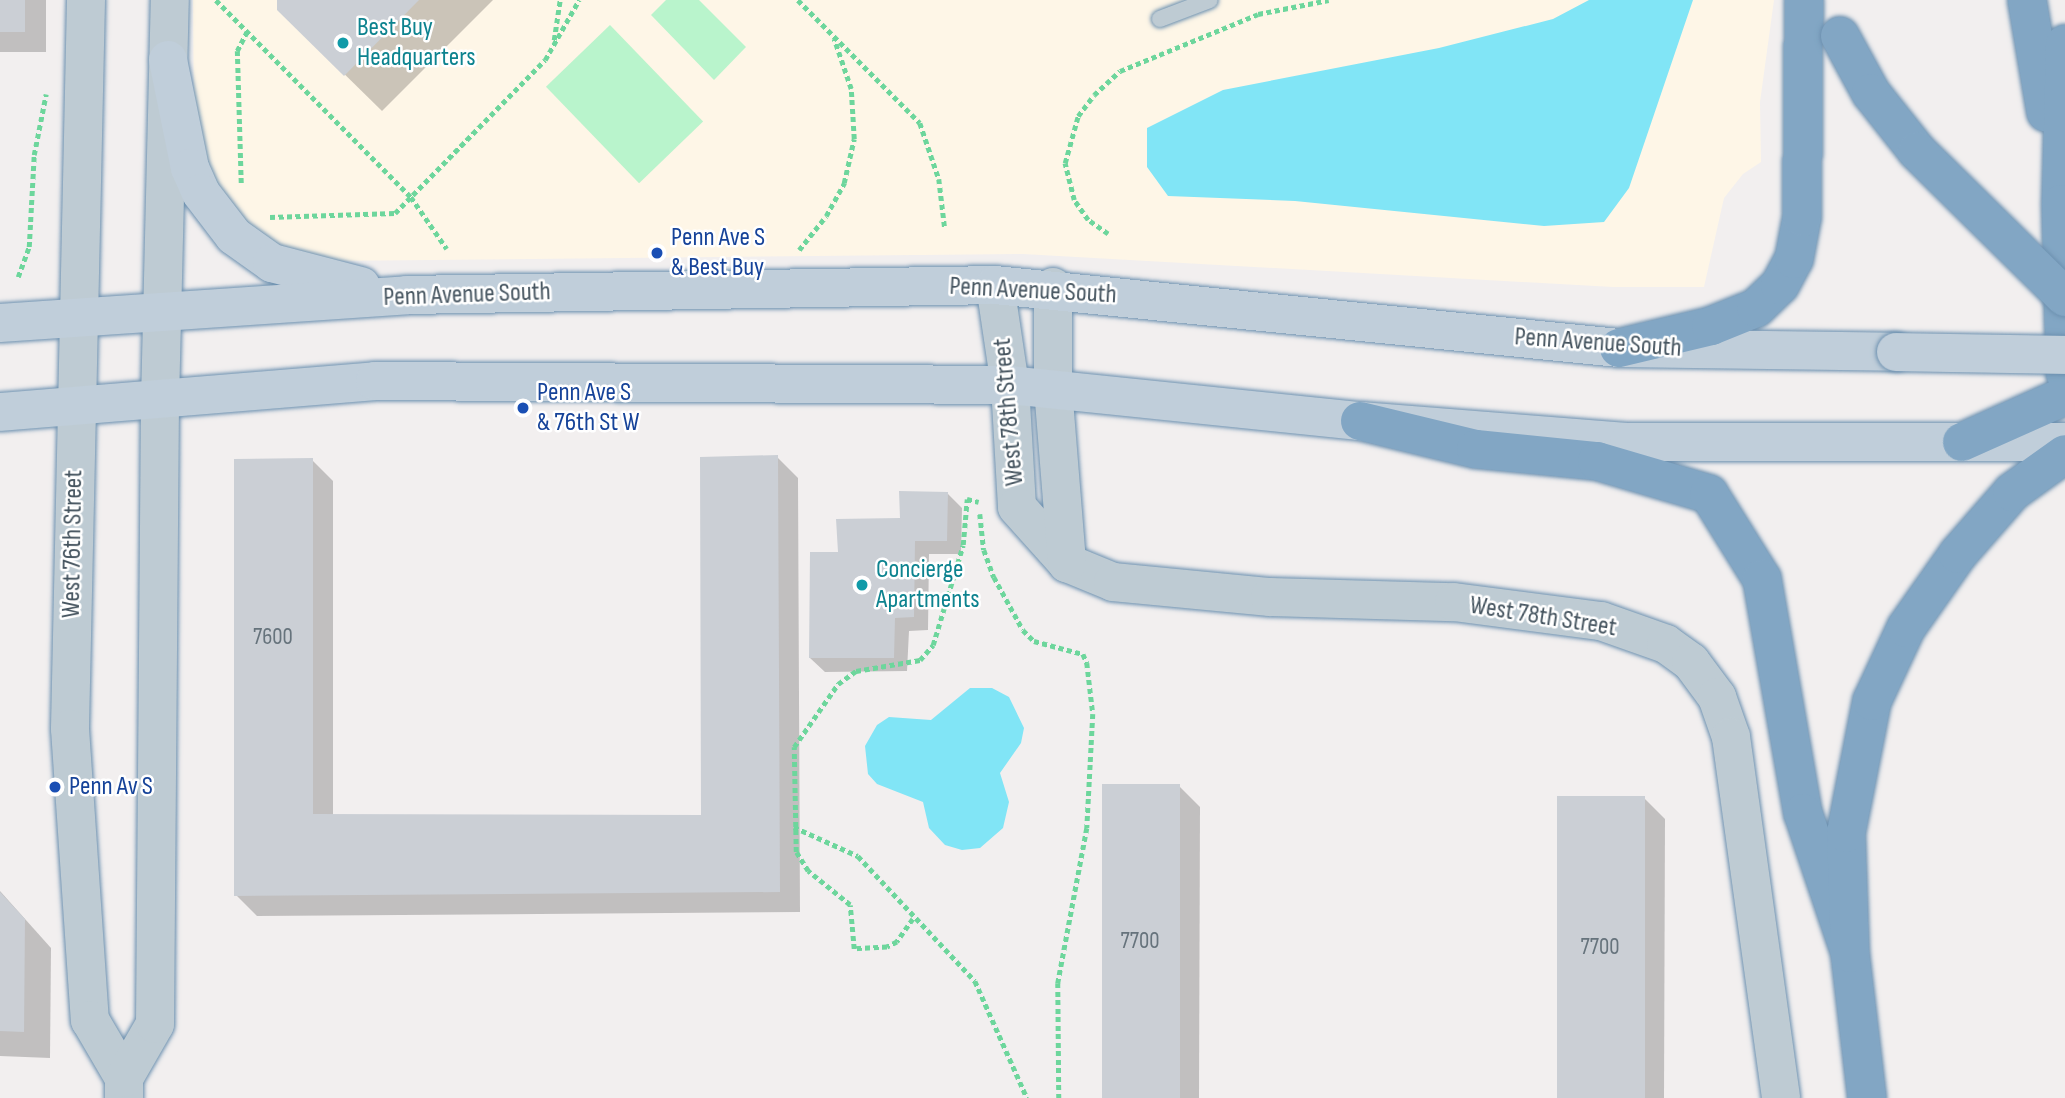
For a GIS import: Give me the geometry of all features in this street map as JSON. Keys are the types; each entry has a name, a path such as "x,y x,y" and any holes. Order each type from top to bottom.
{"highway":[{"path":"1619,348 1711,326 1756,308 1780,285 1794,259 1802,217 1804,0"},
{"path":"1824,0 1871,93 1917,151 2065,297"},
{"path":"2027,0 2061,204"},
{"path":"2065,44 2061,204 2065,373"},
{"path":"2005,354 2065,396"},
{"path":"1962,442 2065,396"},
{"path":"1360,421 1476,449 1597,461 1709,494 1762,579 1803,813 1850,953"},
{"path":"1867,1098 1850,953 1846,833 1856,765 1872,701 1906,628 1958,554 2012,492 2065,454"}],"main road":[{"path":"168,60 190,168 201,192 234,236 272,262 302,274 407,295"},
{"name":"Penn Avenue South","path":"0,323 77,320 407,295 996,285 1053,287 1619,348 2065,355"},
{"path":"0,412 160,401 375,381 1010,385 1360,421 1629,442 2065,442"}],"street":[{"name":"West 76th Street","path":"86,0 70,729 90,1020 124,1088"},
{"name":"West 76th Street","path":"124,1088 155,1024 160,401 170,0"},
{"name":"West 78th Street","path":"996,285 1010,385 1017,507 1067,564 1113,582 1270,597 1454,602 1601,621 1665,644 1683,656 1717,698 1731,737 1781,1098"},
{"name":"West 78th Street","path":"1053,287 1053,388 1067,564"}],"lane":[{"path":"1160,19 1210,0"}],"path":[{"path":"216,0 411,197 447,249"},
{"path":"552,48 561,14 560,0"},
{"path":"261,215 395,214 497,112 552,48 579,0"},
{"path":"798,0 920,122 939,179 946,229"},
{"path":"1108,234 1088,220 1074,200 1065,163 1078,116 1094,95 1120,71 1233,24 1258,14 1329,0"},
{"path":"241,187 237,51 247,31"},
{"path":"799,250 844,183 854,139 852,89 832,35"},
{"path":"18,277 29,247 34,155 49,80"},
{"path":"913,919 897,942 887,947 854,949 850,905 808,871 796,852 794,747 838,684 856,671 920,660 933,645 963,545 967,499 979,499 984,550 1023,630 1034,641 1083,654 1087,663 1093,714 1087,828 1058,983 1059,1098"},
{"path":"794,827 858,856 913,919 975,981 1027,1098"}],"shaded area":[{"name":"Best Buy Headquarters","path":"193,0 1774,0 1760,102 1761,162 1743,174 1724,198 1704,287 1613,287 1023,254 325,261 270,249 221,198 194,128"}],"green space":[{"path":"666,0 699,0 746,47 714,80 651,15"},
{"path":"610,25 703,121 639,183 546,87"}],"water":[{"path":"1589,0 1693,0 1629,188 1604,222 1544,226 1295,201 1168,196 1147,167 1147,128 1223,90 1439,48 1553,19"},
{"path":"970,688 992,688 1009,697 1024,728 1021,743 1000,773 1009,802 1003,828 980,848 962,850 945,845 929,828 923,802 877,784 868,774 865,746 877,725 889,717 931,720"}],"building":[{"path":"0,0 25,0 25,32 0,32"},
{"name":"Best Buy Headquarters","path":"277,0 419,0 344,76 277,10"},
{"path":"778,455 780,892 234,896 234,459 313,458 313,814 701,815 700,457"},
{"name":"Concierge Apartments","path":"899,491 948,492 947,541 915,541 914,617 895,618 894,658 809,658 810,552 838,552 836,519 900,518"},
{"path":"1102,784 1180,784 1180,1098 1102,1098"},
{"path":"1557,796 1645,796 1645,1098 1557,1098"},
{"path":"0,892 25,919 24,1032 0,1031"}],"place":[{"name":"Best Buy Headquarters","path":"343,43"},
{"name":"Penn Ave S & Best Buy","path":"657,253"},
{"name":"Penn Ave S & 76th St W","path":"523,408"},
{"name":"Concierge Apartments","path":"862,585"},
{"name":"Penn Av S","path":"55,787"}]}
